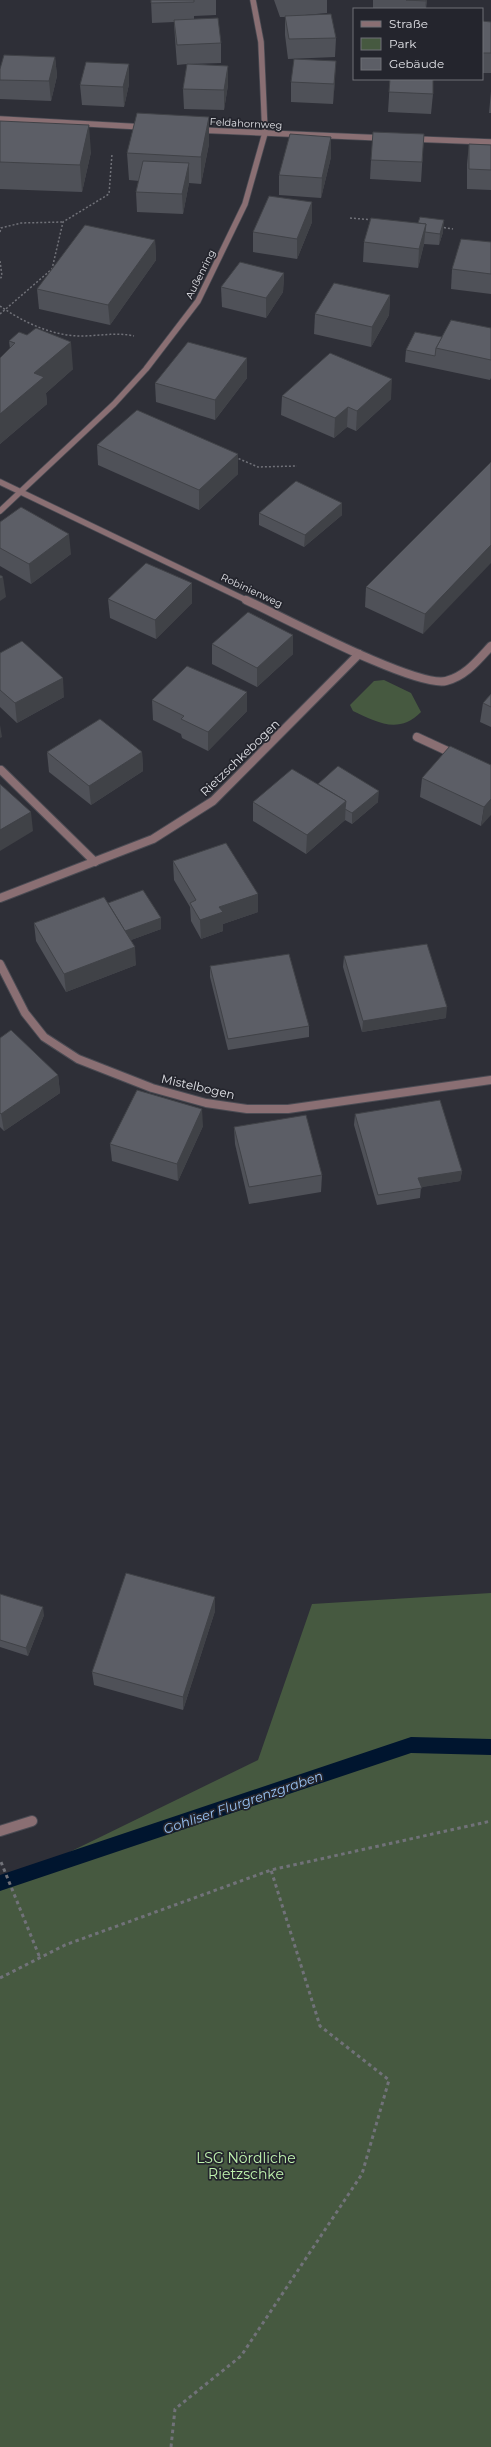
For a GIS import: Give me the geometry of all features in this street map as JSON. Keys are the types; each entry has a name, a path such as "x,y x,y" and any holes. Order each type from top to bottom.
{"street":[{"name":"Außenring","path":"0,511 22,492 114,404 146,369 198,301 245,204 265,133 261,42 253,0"},
{"path":"0,120 152,127"},
{"name":"Feldahornweg","path":"191,129 390,138"},
{"path":"406,138 491,142"},
{"name":"Robinienweg","path":"0,482 359,654 423,679 445,681 465,672 491,646"},
{"name":"Rietzschkebogen","path":"0,898 154,839 213,801 359,654"},
{"path":"417,737 464,758"},
{"path":"1,770 94,862"},
{"name":"Mistelbogen","path":"0,964 25,1013 44,1036 78,1059 152,1088 206,1103 247,1109 288,1109 491,1080"},
{"path":"0,1831 32,1821"}],"path":[{"path":"0,232 1,228 21,223 63,222 108,194 112,146 122,126"},
{"path":"350,218 374,220"},
{"path":"0,314 52,269 63,222"},
{"path":"438,227 453,228"},
{"path":"0,261 2,276 0,279"},
{"path":"0,306 55,334 82,336 120,332 140,338"},
{"path":"230,454 258,467 297,466"},
{"path":"0,1978 65,1945 271,1870 491,1820"},
{"path":"0,1858 40,1958"},
{"path":"171,2447 175,2409 241,2356 362,2174 389,2080 320,2026 271,1870"}],"green space":[{"path":"384,680 411,693 421,712 412,719 396,725 379,722 353,711 350,705 374,681"},
{"name":"LSG Nördliche Rietzschke","path":"491,1593 491,2447 0,2447 0,1886 258,1760 312,1604"}],"building":[{"path":"151,0 194,0 194,2 151,3"},
{"path":"331,14 336,38 289,39 285,16"},
{"path":"218,18 221,43 177,45 174,20"},
{"path":"483,21 491,22 491,53 483,53"},
{"path":"4,55 55,57 49,81 0,80 0,69"},
{"path":"294,59 336,61 334,84 291,82"},
{"path":"86,62 129,64 123,87 80,85"},
{"path":"187,64 228,66 224,90 183,89"},
{"path":"390,80 433,80 433,94 389,92"},
{"path":"137,113 209,117 201,157 127,153"},
{"path":"0,121 89,125 80,165 0,162"},
{"path":"373,132 424,134 422,162 371,160"},
{"path":"290,134 331,137 322,178 279,175"},
{"path":"469,144 491,145 491,170 469,169"},
{"path":"143,161 189,163 182,194 136,192"},
{"path":"269,196 312,202 297,239 253,232"},
{"path":"420,217 444,220 440,234 425,232 426,224 418,223"},
{"path":"371,218 426,224 419,249 364,242"},
{"path":"85,225 155,240 108,305 37,289"},
{"path":"461,239 491,242 491,274 452,269"},
{"path":"240,262 284,273 266,298 221,287"},
{"path":"334,283 390,295 372,327 315,314"},
{"path":"451,320 491,328 491,360 436,348"},
{"path":"36,328 71,342 34,373 44,377 0,414 0,358 15,343 9,341 19,332 27,335"},
{"path":"415,332 442,337 436,348 435,356 406,350"},
{"path":"188,342 247,358 215,400 155,383"},
{"path":"330,353 392,379 357,411 348,407 335,418 282,396"},
{"path":"137,410 238,454 199,490 97,445"},
{"path":"491,462 491,545 425,614 366,587"},
{"path":"296,481 342,503 305,535 259,513"},
{"path":"21,507 69,534 29,564 0,548 0,522"},
{"path":"146,563 192,583 155,620 108,599"},
{"path":"248,612 293,635 257,668 212,644"},
{"path":"22,641 63,678 15,703 0,690 0,653"},
{"path":"187,666 247,692 208,732 181,719 184,716 152,700"},
{"path":"491,694 491,707 483,703"},
{"path":"100,719 142,752 89,786 47,752"},
{"path":"450,746 491,765 491,799 484,807 422,778"},
{"path":"338,766 379,791 352,813 345,809 346,801 318,784"},
{"path":"292,769 346,801 307,835 253,802"},
{"path":"0,784 31,812 0,830"},
{"path":"226,843 258,894 219,907 223,912 200,920 190,903 196,900 173,861"},
{"path":"143,890 161,918 125,931 108,903"},
{"path":"104,897 135,947 64,974 34,923"},
{"path":"427,944 447,1007 363,1021 344,956"},
{"path":"289,954 309,1026 228,1039 210,966"},
{"path":"11,1030 58,1075 1,1114 0,1038"},
{"path":"137,1090 202,1109 177,1164 110,1144"},
{"path":"440,1100 462,1171 418,1178 422,1188 378,1195 355,1114"},
{"path":"306,1115 322,1175 249,1187 234,1127"},
{"path":"126,1573 215,1597 183,1697 92,1672"},
{"path":"0,1594 43,1607 26,1648 0,1640"}],"waterway":[{"name":"Gohliser Flurgrenzgraben","path":"0,1883 411,1745 491,1747"}]}
